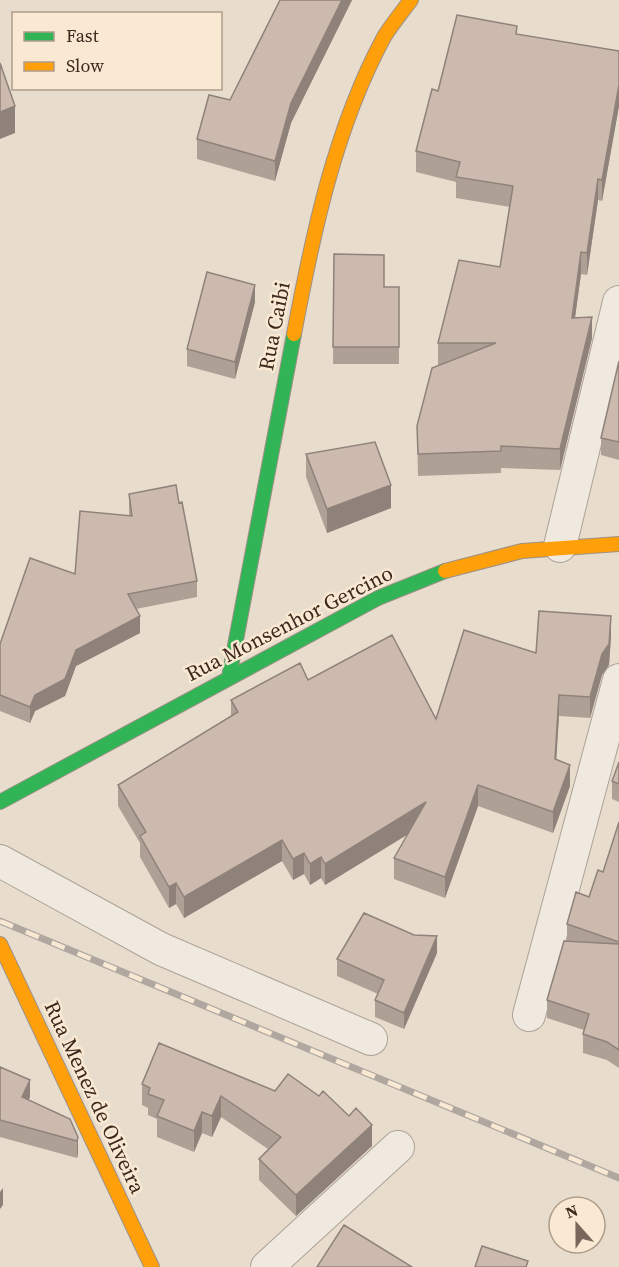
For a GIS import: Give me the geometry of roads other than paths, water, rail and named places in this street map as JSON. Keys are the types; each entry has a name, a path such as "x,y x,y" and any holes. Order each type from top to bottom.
{"main road":[{"name":"Rua Caibi","path":"229,677 305,277 331,171 357,97 385,36 411,0"},
{"name":"Rua Monsenhor Gercino","path":"0,802 378,598 434,574 491,557 560,546 619,544"},
{"path":"11,780 43,779"},
{"name":"Rua Menez de Oliveira","path":"0,944 152,1267"}],"street":[{"path":"560,546 619,302"},
{"path":"529,1016 619,680"},
{"path":"0,861 161,949 371,1040"},
{"path":"267,1267 398,1147"}],"railway":[{"path":"0,921 619,1178"}]}
